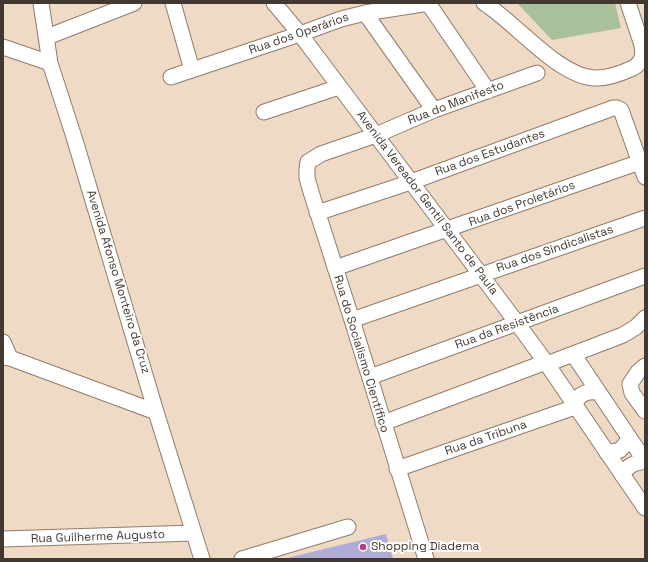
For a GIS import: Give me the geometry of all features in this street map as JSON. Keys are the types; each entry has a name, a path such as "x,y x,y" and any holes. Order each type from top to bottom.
{"street":[{"name":"Avenida Afonso Monteiro da Cruz","path":"41,3 50,63 74,137 156,412 202,559"},
{"path":"47,37 134,3"},
{"path":"173,3 192,70"},
{"name":"Avenida Vereador Gentil Santo de Paula","path":"274,3 300,34 482,275 546,363 645,508"},
{"path":"429,3 488,91"},
{"name":"Rua dos Operários","path":"171,77 341,19 365,13 429,3"},
{"path":"484,3 498,12 558,64 581,75 594,78 606,77 629,70 638,65 642,56 642,38 628,3"},
{"path":"365,13 434,110"},
{"path":"4,48 50,63"},
{"name":"Rua do Manifesto","path":"321,154 376,135 434,110 537,74"},
{"path":"264,112 340,87"},
{"name":"Rua dos Estudantes","path":"317,213 411,182 613,108 621,110 640,162"},
{"name":"Rua do Socialismo Científico","path":"321,154 308,162 307,178 426,559"},
{"path":"640,162 645,177"},
{"name":"Rua dos Proletários","path":"335,268 640,162"},
{"name":"Rua dos Sindicalistas","path":"352,320 645,218"},
{"name":"Rua da Resistência","path":"370,377 645,276"},
{"path":"383,423 623,335 636,327 645,318"},
{"path":"3,342 7,357 156,412"},
{"path":"573,354 645,461 631,464 626,468 622,475"},
{"path":"645,366 638,372 630,384 632,393 645,411"},
{"path":"575,407 576,401 583,394 590,391 598,392"},
{"name":"Rua da Tribuna","path":"397,469 575,407"},
{"path":"607,453 620,450 630,439"},
{"path":"242,559 348,528"},
{"name":"Rua Guilherme Augusto","path":"3,539 194,534"}],"green space":[{"path":"517,3 615,3 621,28 552,40"}],"building":[{"name":"Shopping Diadema","path":"386,534 393,559 287,559 287,558"}],"place":[{"name":"Shopping Diadema","path":"363,547"}]}
